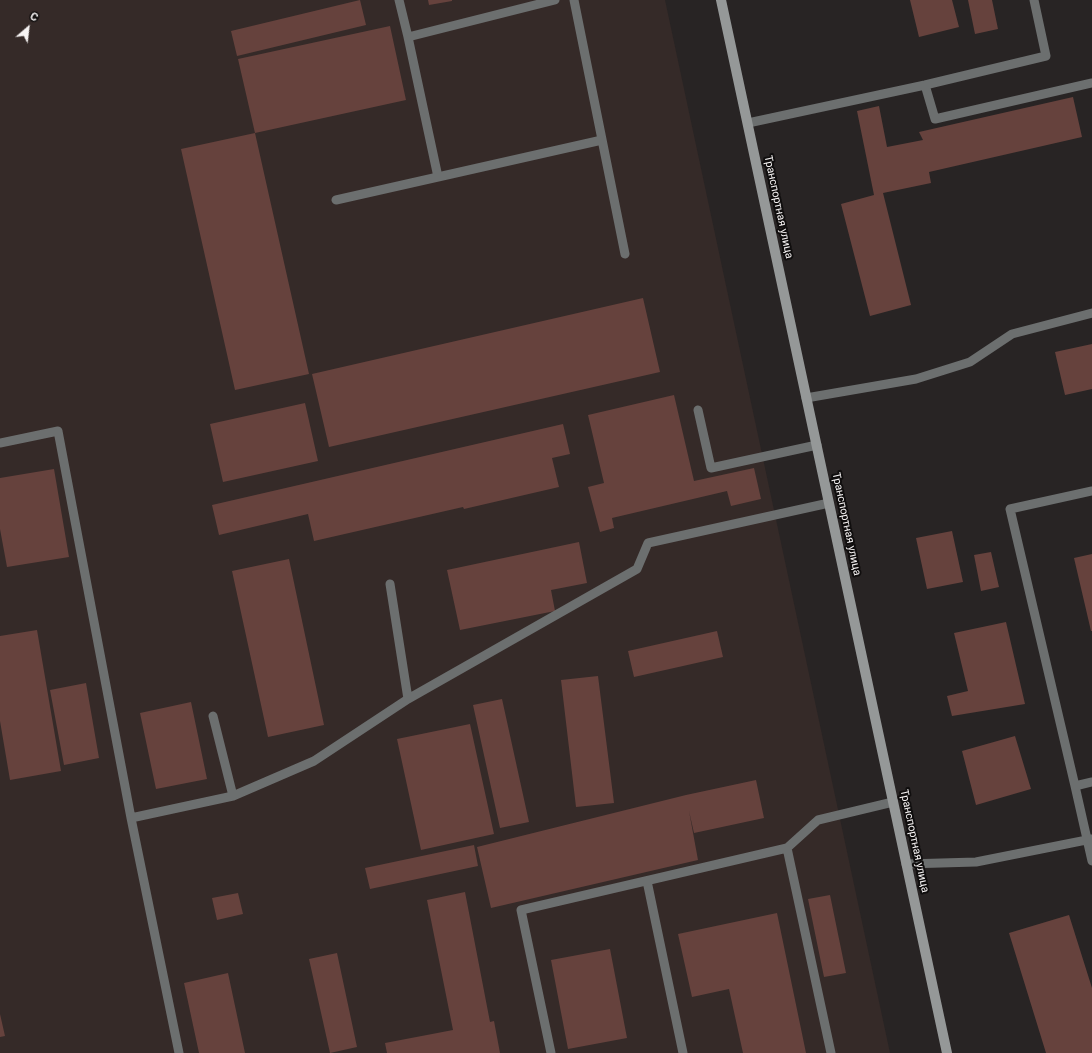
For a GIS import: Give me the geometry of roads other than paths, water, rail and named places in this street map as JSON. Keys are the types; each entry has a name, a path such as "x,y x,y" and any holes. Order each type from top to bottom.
{"main road":[{"name":"Транспортная улица","path":"721,0 947,1053"}],"lane":[{"path":"399,0 438,177"},
{"path":"408,37 555,0"},
{"path":"574,0 626,254"},
{"path":"748,123 925,85 1046,56 1034,0"},
{"path":"925,85 935,118 1092,83"},
{"path":"336,200 602,140"},
{"path":"806,398 916,379 970,362 1012,334 1092,313"},
{"path":"698,410 711,468 816,445"},
{"path":"0,443 58,431 131,818 179,1053"},
{"path":"1092,490 1010,508 1075,786 1090,840 1092,861"},
{"path":"131,818 233,796 314,761 408,699 637,570 648,543 829,503"},
{"path":"390,584 408,699"},
{"path":"213,716 233,796"},
{"path":"1075,786 1092,782"},
{"path":"551,1053 521,910 787,848 818,820 893,802"},
{"path":"906,864 976,862 1090,840"},
{"path":"787,848 830,1053"},
{"path":"647,880 683,1053"}]}
